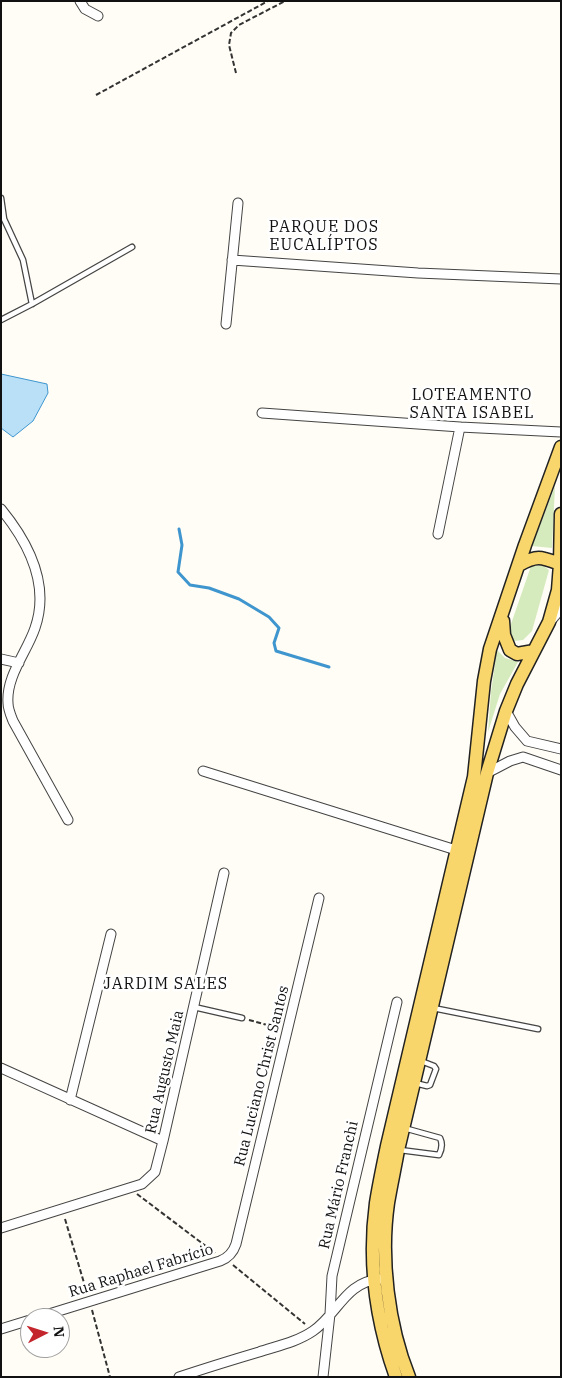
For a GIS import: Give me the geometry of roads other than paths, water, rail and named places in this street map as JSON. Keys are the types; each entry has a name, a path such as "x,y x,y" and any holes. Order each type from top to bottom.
{"main road":[{"path":"409,1377 402,1359 373,1254 376,1204 389,1137 474,778 484,681 490,649 518,564 561,447"},
{"path":"396,1377 386,1348 380,1279 386,1253 388,1204 398,1150 488,773 506,711 517,684 549,622 558,590 561,564 561,514"},
{"path":"518,564 532,558 541,557 561,564"},
{"path":"503,613 504,635 510,650 517,654 534,651"}],"street":[{"path":"80,1 85,9 98,16"},
{"path":"226,324 238,203"},
{"path":"232,260 418,273 561,279"},
{"path":"262,413 561,432"},
{"path":"438,534 460,427"},
{"path":"1,509 21,535 32,559 39,590 40,605 35,628 10,687 8,704 13,721 68,820"},
{"path":"549,622 561,608"},
{"path":"1,659 19,663"},
{"path":"506,711 526,741 561,749"},
{"path":"523,757 526,741"},
{"path":"488,773 510,761 523,757 561,770"},
{"path":"203,771 456,850"},
{"name":"Rua Augusto Maia","path":"1,1228 129,1189 142,1184 155,1172 164,1141 224,873"},
{"name":"Rua Luciano Christ Santos","path":"225,1259 233,1252 236,1244 319,898"},
{"path":"70,1100 111,934"},
{"name":"Rua Mário Franchi","path":"323,1377 332,1276 397,1002"},
{"path":"1,1068 164,1141"},
{"name":"Rua Raphael Fabrício","path":"70,1308 225,1259"},
{"path":"179,1377 292,1342 313,1331 343,1298 354,1289 366,1282 380,1279"},
{"path":"1,1329 20,1323"}],"lane":[{"path":"1,198 4,219 23,260 32,304"},
{"path":"1,320 132,247"},
{"path":"194,1007 242,1018"},
{"path":"431,1008 538,1029"},
{"path":"414,1083 430,1085 436,1068 419,1061"},
{"path":"398,1150 439,1155 441,1151 442,1142 440,1138 403,1128"}],"water":[{"path":"1,374 47,384 48,393 33,421 13,437 1,428"}],"waterway":[{"path":"179,529 182,545 178,572 190,585 209,588 239,599 269,617 279,628 274,643 276,651 329,667"}],"district":[{"name":"PARQUE DOS EUCALÍPTOS","path":"324,236"},
{"name":"LOTEAMENTO SANTA ISABEL","path":"472,404"},
{"name":"JARDIM SALES","path":"166,984"}]}
